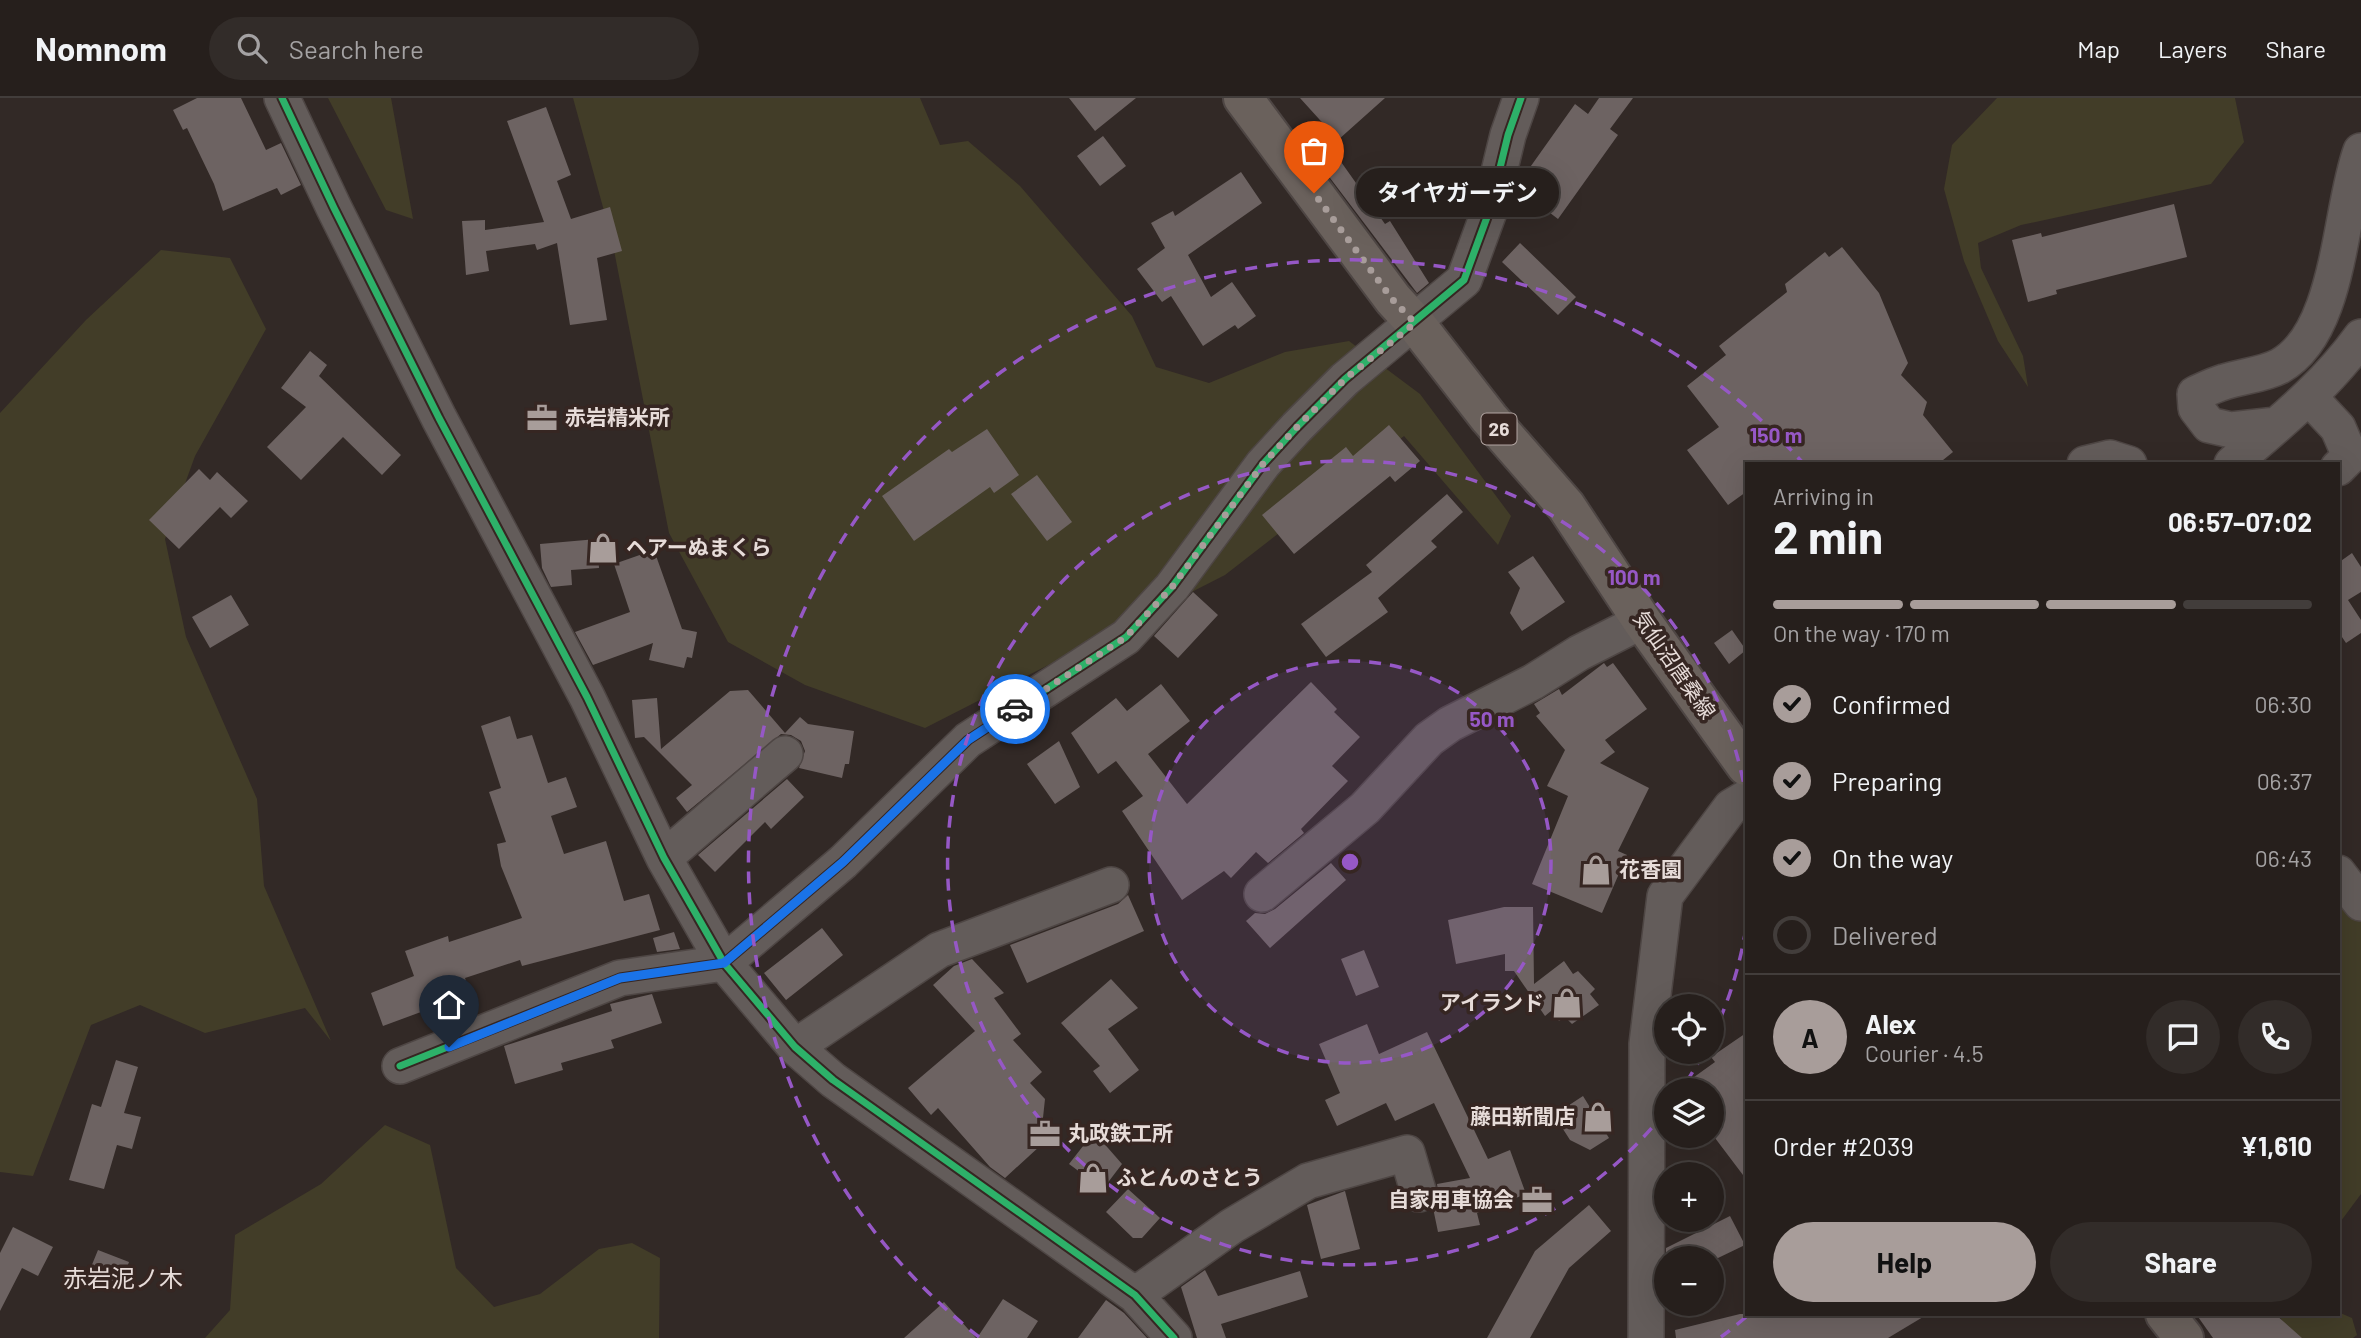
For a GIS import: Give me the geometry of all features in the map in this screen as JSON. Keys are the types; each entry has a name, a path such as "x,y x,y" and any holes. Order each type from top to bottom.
{"main road":[{"name":"気仙沼唐桑線","path":"1243,98 1392,299 1415,323 1489,418 1566,506 1642,621 1745,765"},
{"path":"2167,1316 2184,1338"}],"street":[{"path":"282,98 439,418 587,697 664,858 724,963 795,1047 833,1080 1135,1295 1174,1338"},
{"path":"400,1066 620,978 724,963 843,862 968,740 1126,637 1172,587 1240,494 1297,427 1345,379 1464,280 1490,209 1508,135 1521,98"},
{"path":"2277,425 2231,430 2209,425 2196,408 2194,394 2226,381 2242,379 2281,365 2309,341 2334,268 2361,150"},
{"path":"2234,462 2342,365 2361,337"},
{"path":"2309,397 2338,428 2350,456 2340,466"},
{"path":"2093,462 2110,458 2123,462"},
{"path":"1262,894 1365,808 1429,739 1450,724 1534,682 1579,653 1642,621"},
{"path":"664,858 785,754"},
{"path":"1646,1338 1647,1044 1665,896 1731,807 1745,799"},
{"path":"2340,876 2361,903"},
{"path":"795,1047 939,950 1111,885"},
{"path":"1135,1295 1232,1226 1308,1181 1407,1153 1419,1194"}],"shaded area":[{"path":"328,98 391,98 413,219 386,210"},
{"path":"573,98 920,98 940,145 968,141 1020,186 1132,316 1156,367 1209,383 1285,352 1349,341 1420,394 1511,516 1498,545 1404,436 1225,575 925,728 805,685 728,642 669,533 612,240"},
{"path":"1997,98 2235,98 2244,142 2211,184 2021,225 1978,243 1981,268 2023,356 2028,387 1998,341 1964,261 1944,189 1952,145"},
{"path":"161,250 230,258 266,329 195,456 165,539 186,637 257,799 264,886 331,1041 305,1008 205,1033 140,1005 91,1025 33,1176 0,1172 0,413 86,320"},
{"path":"2361,875 2361,1194 2340,1222 2340,882"},
{"path":"385,1125 430,1145 456,1268 494,1307 540,1294 599,1249 632,1243 660,1258 659,1338 205,1338 230,1310 235,1235 321,1184"},
{"path":"2340,1313 2352,1318 2357,1335 2353,1338 2293,1338 2279,1316 2340,1316"}],"building":[{"path":"197,98 241,98 266,150 281,143 301,185 281,195 277,188 223,211 214,184 187,128 183,130 173,110"},
{"path":"1069,98 1136,98 1095,131"},
{"path":"1300,98 1385,98 1338,140"},
{"path":"1599,98 1633,98 1610,129 1618,135 1558,219 1516,187 1575,104 1588,114"},
{"path":"546,107 571,175 557,181 571,219 610,207 622,251 597,258 607,320 570,325 557,243 537,250 535,244 486,251 489,271 466,275 462,221 485,220 485,230 544,222 507,121"},
{"path":"1103,136 1126,166 1100,186 1077,156"},
{"path":"1339,159 1385,224 1390,221 1429,283 1417,293 1324,170"},
{"path":"1241,172 1262,203 1188,255 1211,297 1232,282 1256,316 1238,329 1235,325 1203,346 1171,296 1162,302 1137,269 1165,248 1151,223 1173,211 1175,216"},
{"path":"2174,204 2187,257 2056,290 2057,294 2028,302 2012,240 2041,233 2042,237"},
{"path":"1520,243 1576,297 1558,315 1502,262"},
{"path":"1842,247 1879,293 1908,363 1901,375 1927,402 1923,415 1953,452 1940,462 1745,462 1745,493 1728,505 1687,450 1719,427 1687,386 1726,355 1719,346 1787,292 1785,284 1825,252 1829,257"},
{"path":"310,351 327,365 319,376 401,455 382,475 343,437 301,480 267,447 306,407 281,388"},
{"path":"1389,425 1420,461 1395,482 1390,476 1294,554 1262,515 1346,447 1353,456"},
{"path":"987,429 1019,475 994,493 990,487 914,541 882,496 949,449 952,452"},
{"path":"199,469 210,480 217,472 248,501 231,518 220,507 179,549 149,520"},
{"path":"1037,475 1072,522 1047,541 1011,494"},
{"path":"1447,494 1463,512 1431,541 1437,547 1378,598 1388,612 1326,657 1301,624 1372,572 1366,565"},
{"path":"597,539 599,568 571,570 572,585 551,587 542,568 540,544"},
{"path":"654,550 682,629 697,632 692,658 687,657 684,668 649,660 653,643 593,665 575,632 630,612 614,564"},
{"path":"2352,553 2361,567 2361,592 2348,600 2361,620 2361,633 2346,643 2340,634 2340,562"},
{"path":"1533,556 1565,602 1522,631 1510,613 1520,588 1508,572"},
{"path":"1193,592 1218,615 1178,658 1154,636"},
{"path":"231,595 249,625 210,648 192,617"},
{"path":"1732,630 1745,651 1729,664 1714,643"},
{"path":"1604,663 1607,667 1613,663 1647,709 1605,740 1615,752 1600,763 1649,788 1618,851 1627,855 1602,913 1532,884 1568,796 1547,786 1565,750 1536,716 1540,713 1534,704 1559,689 1562,695"},
{"path":"1311,682 1337,709 1334,712 1360,737 1332,766 1348,781 1301,829 1304,833 1268,863 1256,852 1231,878 1224,871 1182,900 1122,811 1143,796 1116,761 1098,774 1071,733 1116,698 1127,711 1161,684 1190,721 1148,754 1187,804"},
{"path":"748,690 785,733 800,717 808,724 854,731 849,764 845,764 842,778 799,768 805,751 801,741 791,735 781,734 687,812 676,798 692,785 644,737 635,738 632,700 657,698 661,749 730,691"},
{"path":"510,716 517,739 532,735 548,783 566,777 577,807 551,816 564,854 606,841 624,901 649,894 660,930 522,966 520,960 465,978 477,1014 459,1021 455,1022 448,1002 383,1026 371,993 414,976 405,951 448,936 449,942 522,918 501,866 497,844 506,842 489,792 501,788 481,726"},
{"path":"1059,741 1080,787 1055,804 1027,764"},
{"path":"787,779 804,797 771,829 765,822 715,872 698,855"},
{"path":"1331,863 1346,880 1270,948 1246,921 1255,913 1265,914 1275,909"},
{"path":"1128,895 1144,931 1027,983 1010,945 1118,904"},
{"path":"1504,907 1533,907 1534,984 1564,961 1573,974 1578,971 1595,989 1590,994 1599,1005 1572,1024 1565,1017 1559,1021 1551,1011 1545,1016 1514,971 1505,971 1505,954 1456,964 1448,920"},
{"path":"822,928 843,955 786,1000 764,973"},
{"path":"674,932 680,949 657,952 653,938"},
{"path":"1364,950 1379,987 1356,996 1341,959"},
{"path":"972,959 1004,993 994,998 1021,1034 1013,1040 1042,1072 1030,1083 1045,1099 1040,1146 1005,1178 990,1167 938,1108 931,1115 908,1088 975,1031 933,985 954,966"},
{"path":"1111,979 1138,1008 1108,1029 1139,1070 1110,1093 1093,1071 1100,1066 1061,1023"},
{"path":"652,994 662,1023 611,1040 614,1048 561,1063 563,1070 515,1084 504,1046 612,1011 610,1004"},
{"path":"1367,1024 1379,1054 1427,1032 1488,1159 1510,1150 1526,1194 1477,1213 1480,1225 1438,1232 1433,1208 1439,1198 1437,1184 1470,1178 1434,1103 1395,1121 1386,1103 1337,1126 1325,1100 1340,1093 1319,1044"},
{"path":"1745,1034 1745,1178 1723,1148 1724,1078 1693,1078 1712,1064 1724,1064 1724,1048"},
{"path":"116,1060 138,1067 124,1113 141,1117 132,1149 117,1145 104,1189 69,1180 92,1104 101,1107"},
{"path":"1583,1096 1609,1138 1590,1150 1570,1140 1554,1115"},
{"path":"1094,1132 1122,1164 1103,1189 1069,1164"},
{"path":"1128,1189 1160,1218 1142,1238 1133,1238 1106,1212"},
{"path":"1345,1191 1360,1249 1321,1259 1307,1205"},
{"path":"1589,1205 1611,1231 1569,1268 1530,1338 1487,1338 1535,1251"},
{"path":"1730,1216 1745,1245 1724,1255 1724,1246 1670,1246 1698,1232 1724,1232 1724,1219"},
{"path":"13,1227 53,1247 38,1276 22,1268 0,1311 0,1253"},
{"path":"98,1250 129,1262 121,1284 89,1272"},
{"path":"1205,1270 1218,1296 1300,1271 1308,1297 1221,1324 1226,1338 1197,1338 1181,1287"},
{"path":"1003,1299 1038,1321 1027,1338 977,1338"},
{"path":"1106,1300 1124,1313 1147,1338 1078,1338"},
{"path":"944,1302 976,1338 904,1338"},
{"path":"1740,1314 1925,1316 1888,1338 1676,1338 1675,1330"},
{"path":"2197,1316 2277,1316 2302,1338 2213,1338"}],"cycle path":[{"path":"282,98 439,418 587,697 664,858 724,963 795,1047 833,1080 1135,1295 1174,1338"},
{"path":"400,1066 620,978 724,963 843,862 968,740 1126,637 1172,587 1263,464 1297,427 1345,379 1464,280 1490,209 1508,135 1521,98"}],"way so far":[{"path":"1015,709 1126,637 1172,587 1263,464 1297,427 1345,379 1415,323 1392,299 1314,193"}],"place":[{"name":"タイヤガーデン","path":"1314,193"},
{"name":"赤岩精米所","path":"542,418"},
{"name":"ヘアーぬまくら","path":"603,548"},
{"name":"花香園","path":"1596,870"},
{"name":"アイランド","path":"1567,1003"},
{"name":"藤田新聞店","path":"1598,1117"},
{"name":"丸政鉄工所","path":"1045,1134"},
{"name":"ふとんのさとう","path":"1093,1178"},
{"name":"自家用車協会","path":"1537,1200"}],"district":[{"name":"赤岩泥ノ木","path":"123,1279"}],"route":[{"path":"449,1047 620,978 724,963 843,862 968,740 1015,709"}]}
